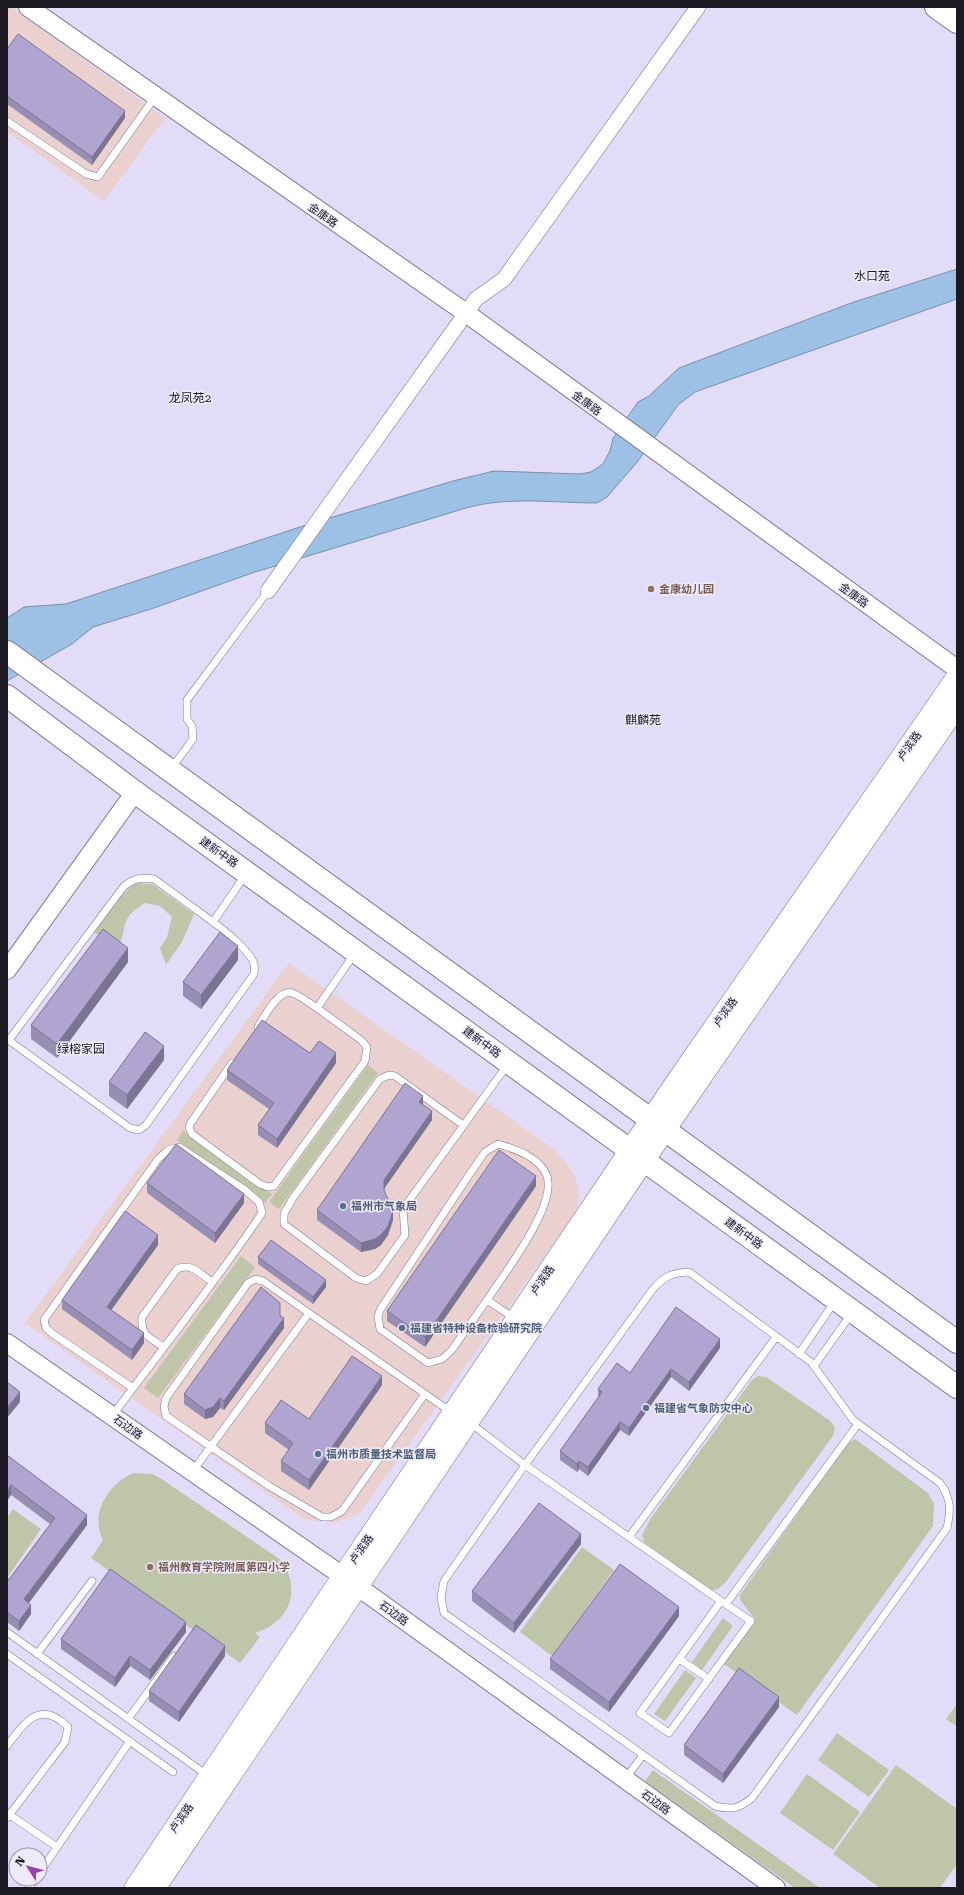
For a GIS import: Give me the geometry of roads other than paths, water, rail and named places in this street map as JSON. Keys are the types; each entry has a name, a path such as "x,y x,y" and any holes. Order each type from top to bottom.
{"main road":[{"path":"936,7 957,22"},
{"path":"7,652 957,1342"},
{"name":"卢滨路","path":"135,1888 209,1776 350,1581 460,1417 516,1319 658,1125 957,677"},
{"name":"建新中路","path":"7,696 134,792 248,872 957,1387"},
{"path":"658,1125 957,706"},
{"path":"460,1417 637,1155"},
{"path":"155,1888 350,1581"}],"street":[{"name":"金康路","path":"28,7 466,313 616,424 957,669"},
{"path":"268,591 476,299 504,279 698,7"},
{"path":"7,970 134,792"},
{"name":"石边路","path":"7,1343 350,1581 776,1888"}],"lane":[{"path":"7,121 86,174 98,177 155,97"},
{"path":"171,770 193,739 192,726 187,719 187,700 268,591"},
{"path":"212,922 248,872"},
{"path":"133,879 154,879 226,931 250,957 254,964 254,974 146,1125 139,1130 130,1128 8,1039 124,886 133,879"},
{"path":"317,1008 357,951"},
{"path":"238,1054 190,1124 189,1128 192,1134 260,1184 268,1187 274,1186 365,1061 367,1047 361,1040 317,1008 293,993 288,992 279,996 252,1035"},
{"path":"463,1125 395,1076 389,1074 380,1079 293,1198 284,1214 284,1224 356,1278 366,1281 376,1274 405,1235 403,1209 509,1062"},
{"path":"498,1144 515,1149 539,1164 547,1176 548,1191 542,1211 533,1229 487,1300 451,1351 442,1358 428,1363 380,1329 378,1317 380,1310 477,1163 485,1152 498,1144"},
{"path":"112,1416 133,1388 163,1347 212,1282 262,1213 259,1202 245,1190 178,1147 168,1150 158,1159 44,1320 46,1328 53,1334 133,1388"},
{"path":"163,1347 144,1333 141,1327 142,1317 177,1269 184,1265 191,1267 212,1282"},
{"path":"689,1272 776,1337 814,1366 853,1420 940,1483 947,1492 950,1502 950,1514 947,1528 752,1798 742,1805 731,1809 714,1806 444,1613 441,1597 444,1581 525,1465 648,1295 662,1279 675,1273 689,1272"},
{"path":"425,1394 342,1511 332,1517 322,1518 269,1486 166,1416 164,1406 166,1398 248,1283 255,1280 263,1281 460,1417 525,1465 724,1602 751,1621 670,1733 640,1713 679,1659 724,1602 858,1424"},
{"path":"487,1300 516,1319"},
{"path":"799,1354 845,1306"},
{"path":"814,1366 845,1306"},
{"path":"192,1472 309,1313"},
{"path":"629,1537 776,1337"},
{"path":"38,1654 92,1581"},
{"path":"7,1632 209,1776"},
{"path":"128,1719 180,1648"},
{"path":"7,1654 173,1772"},
{"path":"679,1659 709,1679"},
{"path":"7,1746 33,1716 47,1713 61,1720 68,1726 65,1742 8,1816 57,1847"},
{"path":"48,1860 130,1741"},
{"path":"625,1779 643,1755"}],"water":[{"path":"957,269 957,299 695,392 678,405 638,461 607,497 597,503 515,501 482,504 466,508 252,573 151,609 93,627 72,644 7,681 7,618 24,607 66,604 303,526 453,481 494,471 580,474 591,472 603,464 610,451 613,438 638,402 649,396 679,368 851,303"}],"place":[{"name":"金康幼儿园","path":"651,589"},
{"name":"福州市气象局","path":"343,1206"},
{"name":"福建省特种设备检验研究院","path":"402,1328"},
{"name":"福建省气象防灾中心","path":"646,1408"},
{"name":"福州市质量技术监督局","path":"318,1454"},
{"name":"福州教育学院附属第四小学","path":"150,1567"}],"district":[{"name":"水口苑","path":"872,276"},
{"name":"龙凤苑2","path":"190,398"},
{"name":"麒麟苑","path":"643,720"},
{"name":"绿榕家园","path":"81,1049"}]}
